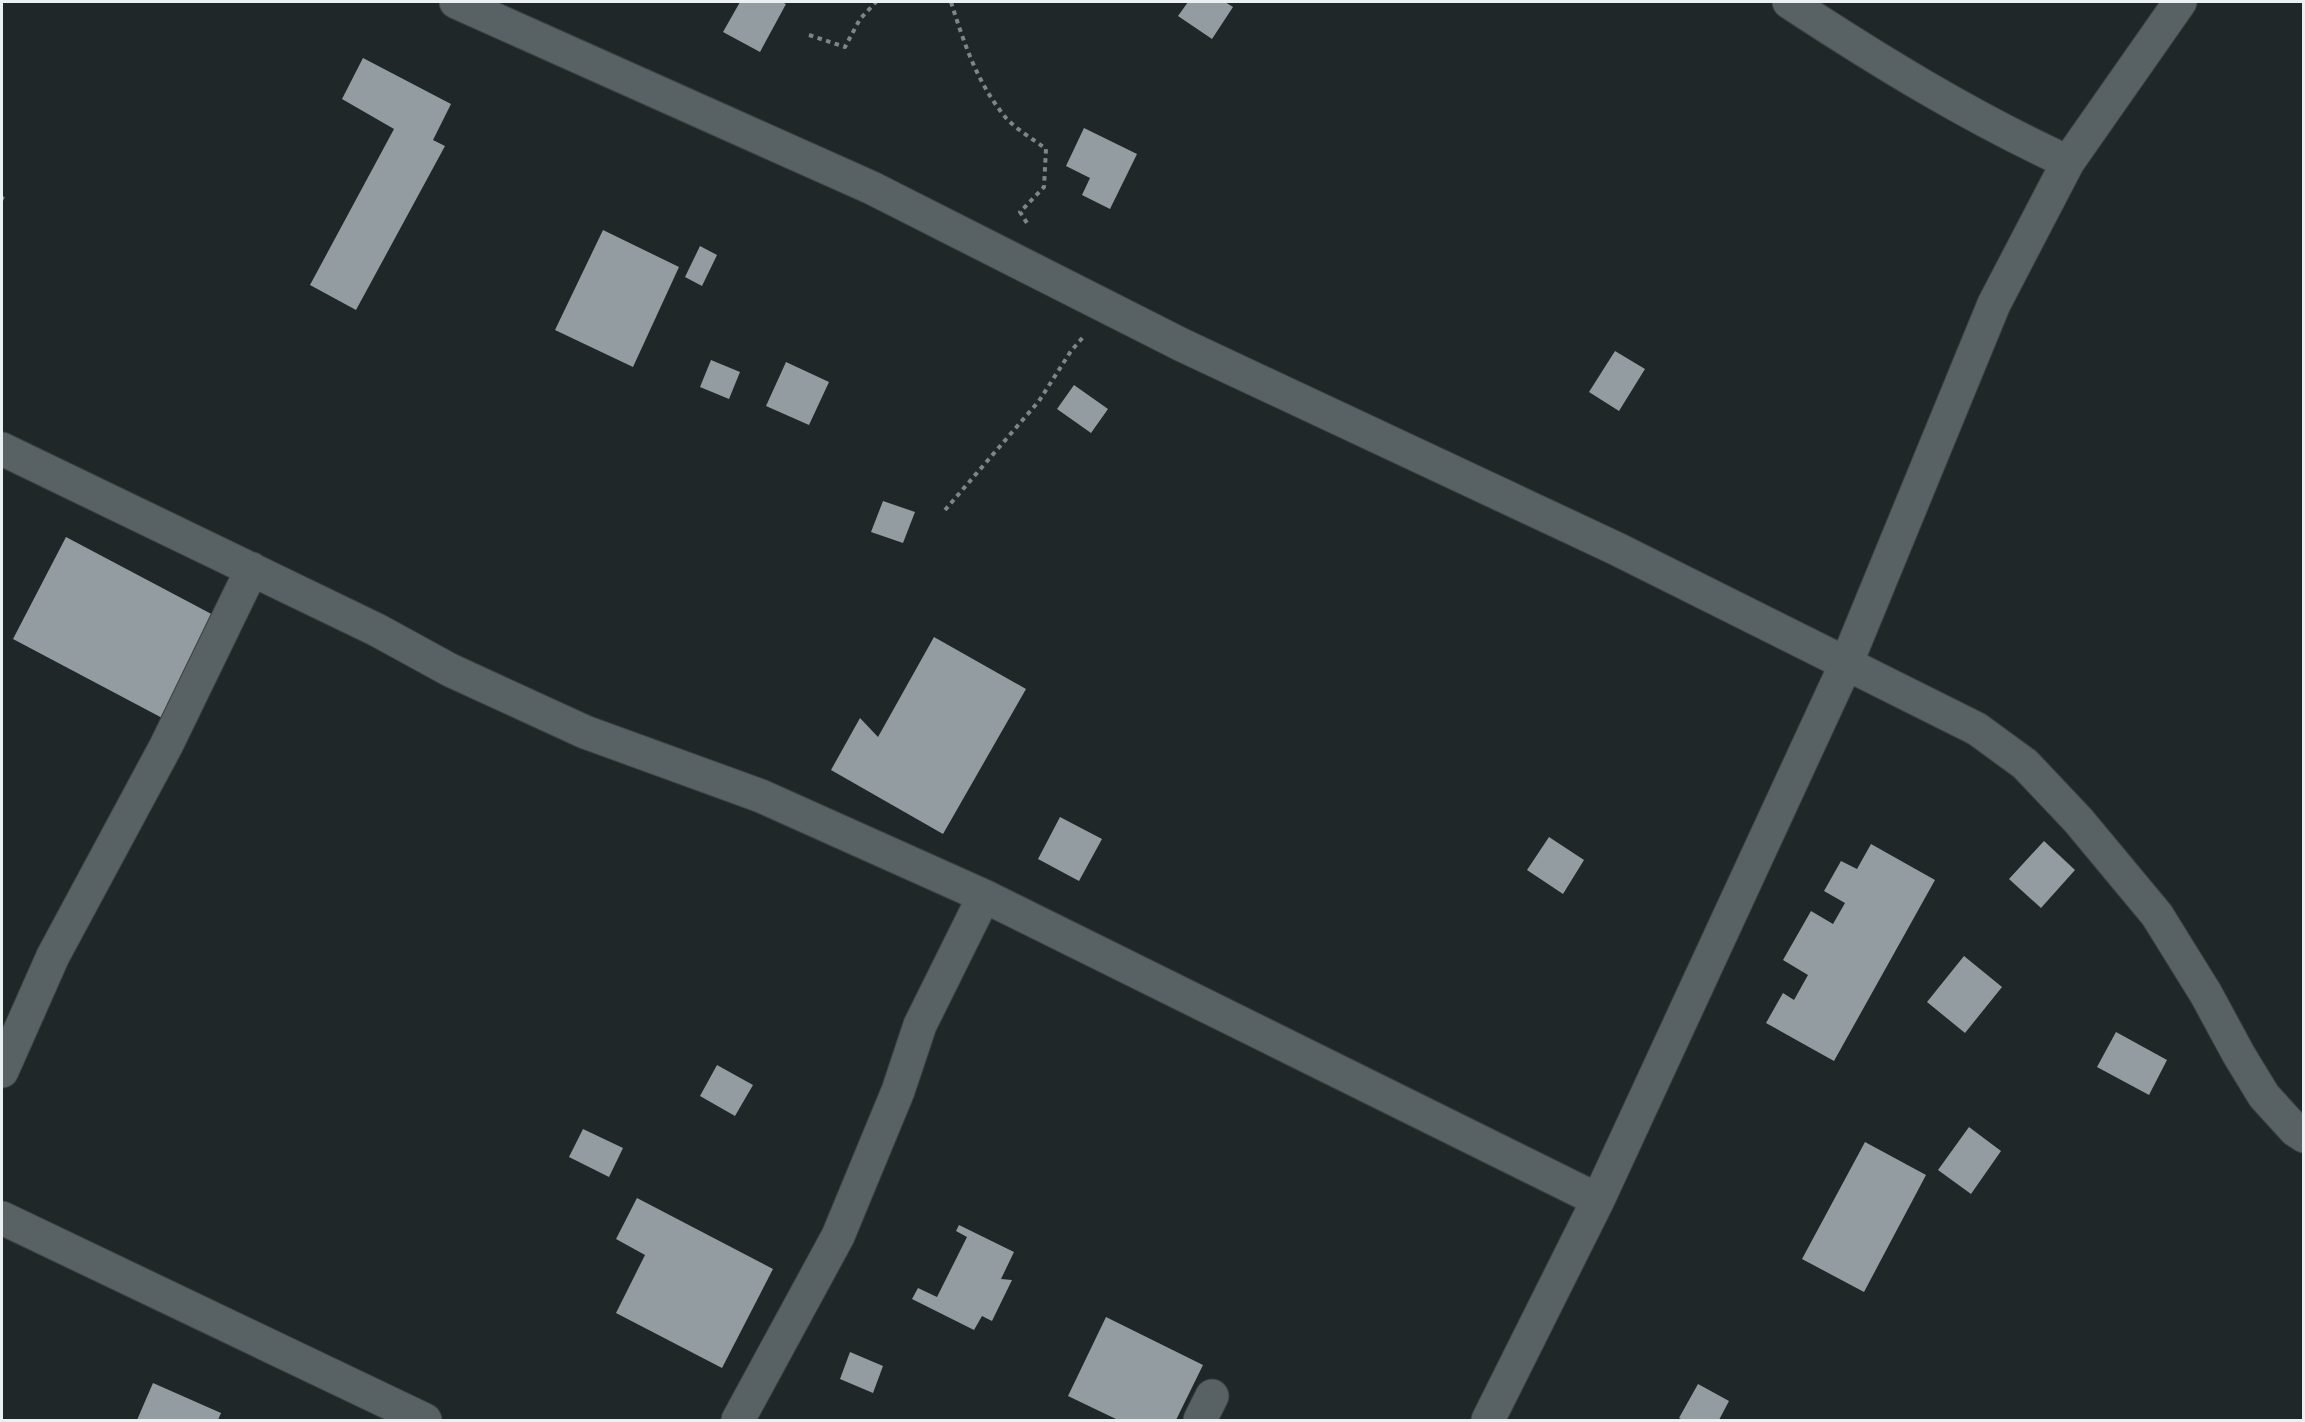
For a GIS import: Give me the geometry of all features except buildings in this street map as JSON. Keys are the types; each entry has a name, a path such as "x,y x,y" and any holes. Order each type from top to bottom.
{"street":[{"path":"456,2 872,188 1182,345 1617,549 1977,729 2025,764 2071,812 2157,915 2206,994 2264,1096 2295,1130 2304,1136"},
{"path":"1789,2 1920,86 2009,135 2068,162"},
{"path":"1488,1420 1598,1200 1846,664 1994,304 2068,162 2180,2"},
{"path":"2,449 377,630 450,670 585,732 761,796 984,896 1598,1200"},
{"path":"2,1071 54,956 166,746 252,569"},
{"path":"738,1420 838,1236 898,1091 920,1025 984,896"},
{"path":"2,1218 425,1420"}],"path":[{"path":"809,35 845,47 860,20 876,2"},
{"path":"951,2 965,48 982,83 1007,119 1046,150 1044,187 1020,212 1051,260 1052,280"},
{"path":"945,510 1039,401 1071,351 1108,308"}]}
